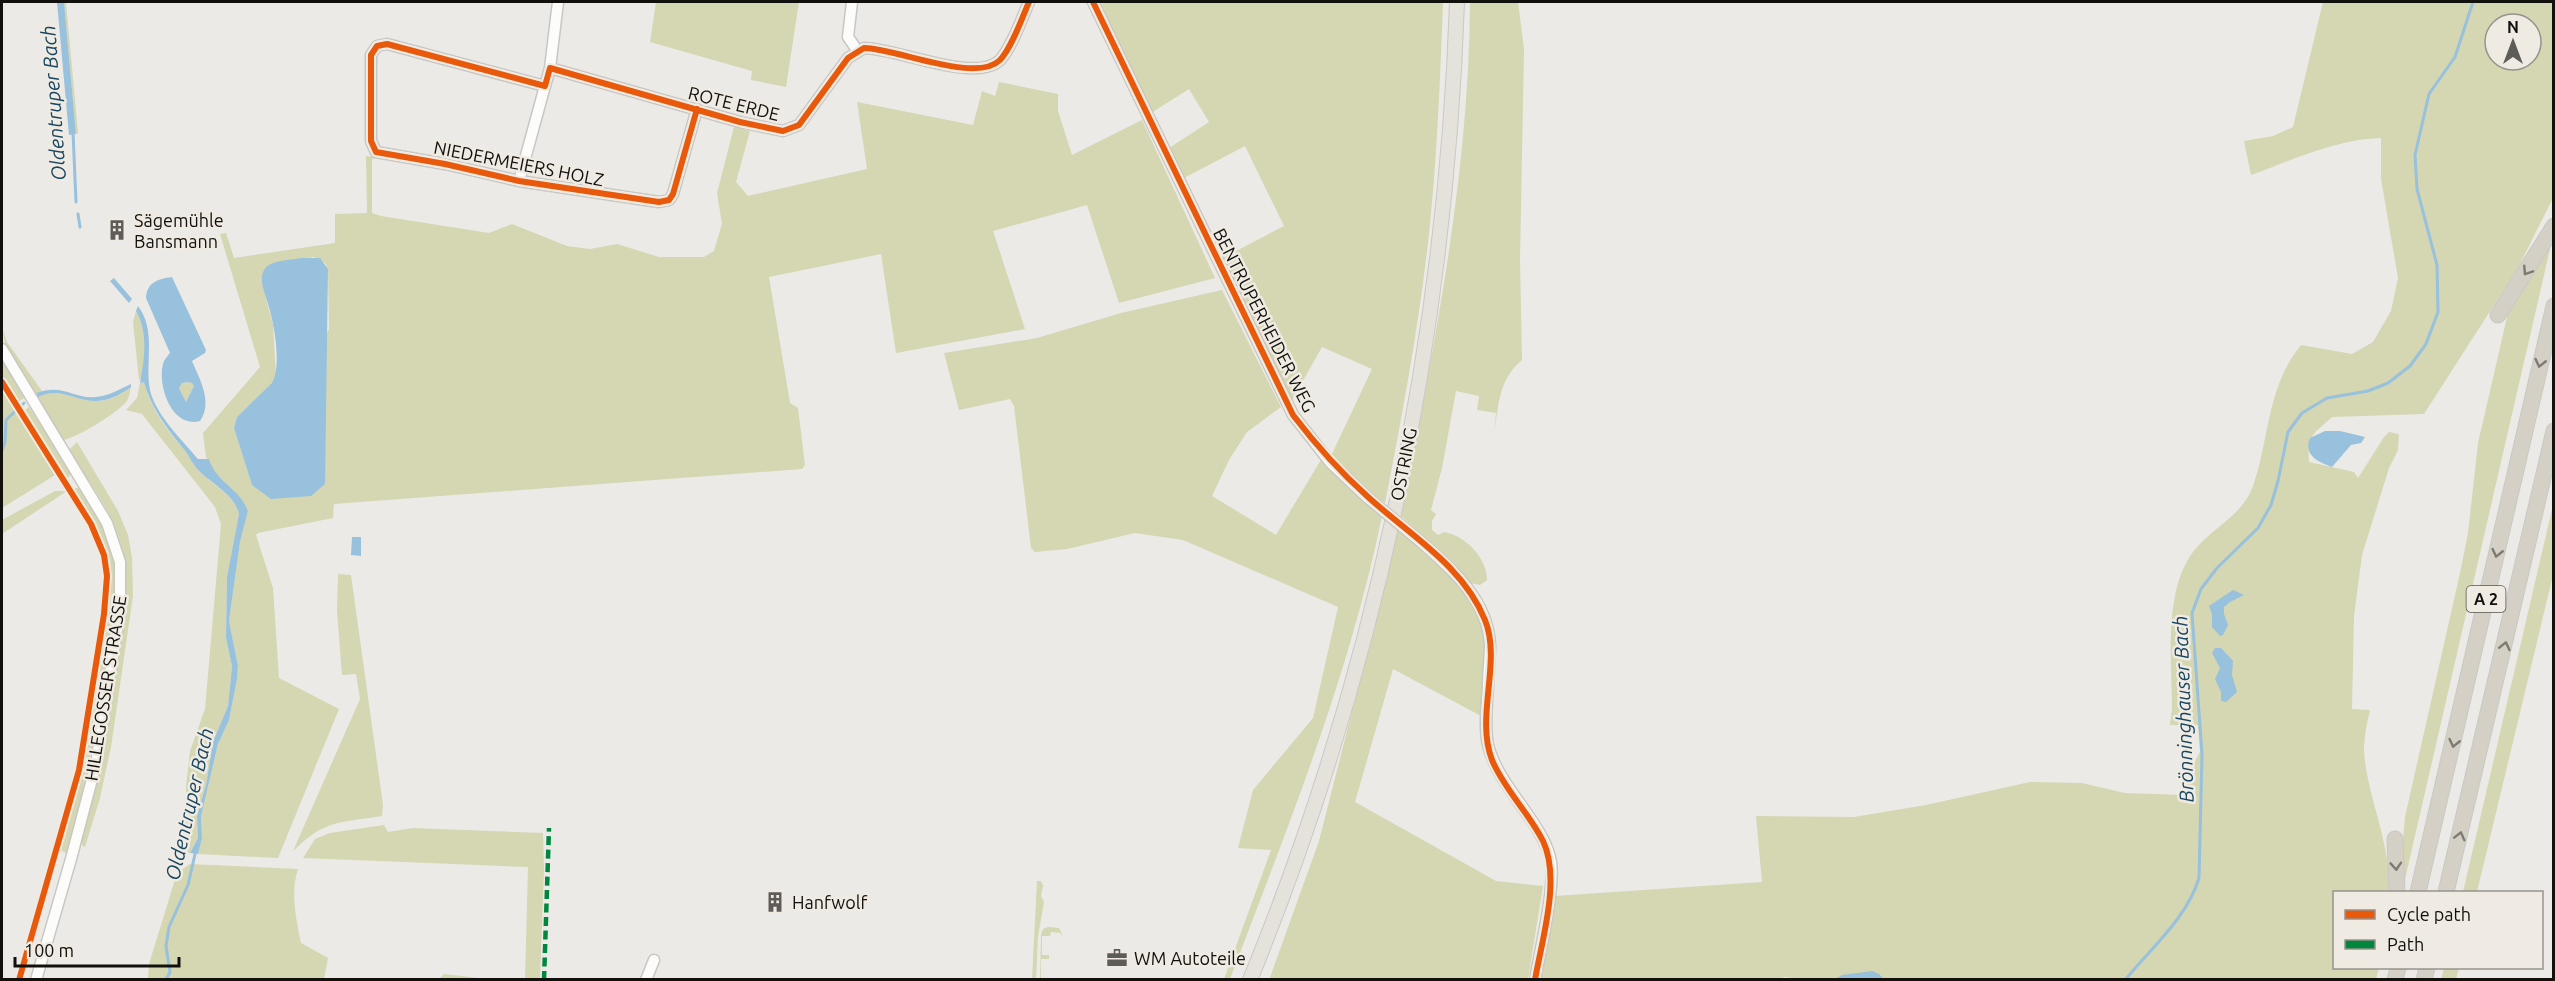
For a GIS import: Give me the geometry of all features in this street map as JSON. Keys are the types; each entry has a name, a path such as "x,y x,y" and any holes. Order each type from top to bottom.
{"highway":[{"path":"2498,315 2553,226"},
{"name":"A 2","path":"2418,891 2553,306"},
{"name":"A 2","path":"2446,891 2553,431"},
{"path":"2395,839 2397,891"}],"main road":[{"name":"OSTRING","path":"1250,980 1292,870 1329,759 1358,660 1389,537 1405,460 1431,298 1454,82 1457,2"}],"street":[{"path":"545,86 550,69 558,2"},
{"path":"852,2 848,38 857,50 872,48 964,68 992,66 1006,51 1029,2"},
{"name":"BENTRUPERHEIDER WEG","path":"1093,2 1293,416 1330,462 1368,498 1449,566 1475,598 1486,623 1490,644 1486,726 1490,754 1499,773 1542,840 1551,861 1550,891 1534,980"},
{"name":"NIEDERMEIERS HOLZ","path":"519,182 545,86 387,44 377,46 371,54 371,141 376,152 445,164 519,182 659,202 669,200 673,194 697,109"},
{"name":"ROTE ERDE","path":"550,69 774,130 792,129 799,125 848,58 857,50"},
{"name":"HILLEGOSSER STRASSE","path":"2,350 107,523 120,562 122,587 96,764 36,980"},
{"path":"646,980 654,960"}],"green space":[{"path":"64,2 66,2 78,133 76,134"},
{"path":"656,2 799,2 786,87 751,80 752,71 650,42"},
{"path":"1099,2 1443,2 1436,153 1428,243 1409,373 1385,503 1359,485 1331,456 1372,369 1322,347 1292,400 1223,258 1284,226 1245,146 1184,178 1169,148 1209,122 1189,89 1151,113"},
{"path":"1470,2 1518,2 1524,49 1520,259 1522,360 1508,376 1504,385 1494,434 1496,413 1477,410 1479,396 1456,391 1442,468 1431,510 1436,514 1432,521 1432,530 1438,535 1444,532 1460,538 1479,556 1487,580 1480,585 1470,583 1445,556 1401,516 1448,260 1463,132"},
{"path":"2323,2 2553,2 2553,198 2519,266 2424,414 2332,417 2310,440 2309,462 2354,472 2358,478 2384,437 2389,432 2399,434 2398,450 2389,468 2362,555 2354,616 2352,709 2370,710 2364,751 2369,786 2383,837 2389,873 2389,891 2333,891 2333,969 2379,969 2376,979 1803,980 1786,977 1771,980 1541,980 1555,896 1762,882 1756,816 1854,817 1926,805 2030,782 2082,783 2125,793 2184,795 2188,777 2193,777 2194,763 2200,752 2198,725 2170,725 2172,624 2179,581 2187,562 2198,546 2236,512 2249,496 2259,468 2270,414 2281,378 2301,345 2352,354 2373,342 2391,311 2398,278 2381,179 2381,138 2331,146 2251,175 2244,141 2273,136 2293,127"},
{"path":"999,82 1058,94 1058,111 1072,155 1142,120 1215,278 1119,303 1087,205 993,231 1025,329 896,353 881,254 769,277 790,403 798,408 805,465 802,469 334,504 333,518 258,533 256,535 273,588 279,678 339,709 278,858 198,854 202,840 201,816 218,744 229,720 237,679 238,666 229,621 240,542 248,511 234,491 213,472 209,459 206,458 203,433 260,367 220,234 226,233 234,258 335,243 335,214 367,213 366,156 375,157 372,160 372,213 381,216 489,233 512,224 567,246 590,249 617,244 659,257 704,257 714,251 722,224 717,193 734,127 750,131 736,182 748,196 867,169 857,102 973,125 982,91 995,96","holes":["314,257 325,263 328,269 329,329 252,485 234,428 237,417 273,383 276,376 273,325 263,287 268,266"]},
{"path":"2553,236 2403,888 2401,860 2405,817 2468,533 2478,443 2508,313"},
{"path":"1222,290 1281,407 1247,432 1229,460 1212,496 1276,535 1322,458 1382,516 1368,576 1335,693 1295,808 1230,979 1224,979 1271,850 1238,848 1253,790 1313,718 1338,607 1183,540 1135,533 1067,549 1035,552 1031,548 1014,406 1010,399 959,410 944,353 1037,338 1121,313"},
{"path":"136,311 145,344 144,370 139,380 133,322"},
{"path":"3,330 7,342 42,391 36,393 38,396 53,393 100,401 123,393 131,387 127,401 96,425 75,436 61,440 5,345"},
{"path":"2,360 24,398 17,403 2,378"},
{"path":"144,381 151,402 166,427 197,469 233,501 239,514 227,577 226,638 232,666 228,706 213,742 206,785 197,816 198,838 190,853 177,851 186,815 186,786 190,751 205,709 221,524 215,507 142,414 126,410 137,398 140,383"},
{"path":"187,382 194,386 186,402 179,388 182,383"},
{"path":"2,388 55,475 2,508"},
{"path":"29,407 72,473 66,480 22,412"},
{"path":"77,442 118,511 128,535 132,558 133,596 111,747 100,798 85,847 81,840 109,713 124,619 126,586 123,552 114,524 103,502 70,452"},
{"path":"80,488 86,497 106,535 115,566 116,591 94,737 66,853 58,849 81,770 109,587 103,548 72,490"},
{"path":"55,491 67,491 2,534 2,520"},
{"path":"2553,505 2553,575 2477,891 2463,891"},
{"path":"1398,530 1442,566 1467,594 1476,610 1485,647 1481,716 1393,669 1355,802 1496,881 1543,886 1528,979 1269,980 1319,841"},
{"path":"338,574 351,575 383,805 382,816 334,824 315,833 293,851 360,699 356,674 342,675 337,611"},
{"path":"384,825 388,832 413,828 543,833 540,979 525,979 528,867 303,858 315,839 330,833"},
{"path":"190,864 298,869 294,896 301,943 328,958 324,979 148,979 149,964 177,873"},
{"path":"1037,881 1041,881 1043,886 1041,896 1044,902 1038,936 1036,979 1032,980"},
{"path":"1059,928 1062,934 1061,936 1061,933 1051,932 1050,936 1042,936 1042,955 1049,955 1049,959 1041,959 1041,978 1048,979 1040,979 1041,935 1043,929"},
{"path":"2444,969 2459,969 2456,979 2441,979"},
{"path":"444,974 487,979 439,979"}],"water":[{"path":"57,2 64,2 76,134 69,135"},
{"path":"301,258 320,258 328,269 325,484 311,496 271,499 252,485 234,428 237,417 272,383 275,375 276,344 273,322 262,284 263,272 273,263"},
{"path":"172,277 206,350 192,361 204,391 204,414 200,421 190,422 181,418 173,411 164,391 162,370 164,361 170,353 146,298 151,285 158,280","holes":["182,383 192,383 194,386 186,402 179,388"]},
{"path":"114,278 132,299 129,303 110,281"},
{"path":"138,306 147,327 149,383 159,412 198,459 209,459 217,474 239,496 248,511 240,542 229,621 238,666 237,679 229,720 218,744 201,816 202,839 198,854 190,853 198,838 197,816 206,785 213,742 228,706 232,666 226,638 227,577 239,514 228,495 195,467 156,411 144,382 140,383 144,338 136,311"},
{"path":"131,384 131,387 118,395 100,401 60,393 38,397 36,393 61,390 80,396 96,397 110,394"},
{"path":"2325,431 2340,431 2365,437 2361,443 2351,445 2332,467 2313,457 2308,444 2310,438"},
{"path":"352,537 361,537 361,556 351,555"},
{"path":"2233,590 2244,595 2224,607 2228,625 2223,635 2220,636 2212,627 2212,614 2209,606"},
{"path":"2215,648 2221,648 2233,661 2232,675 2237,692 2226,702 2221,701 2221,692 2215,679 2220,668 2212,653"},
{"path":"1872,971 1884,979 1835,979 1842,975"}],"waterway":[{"name":"Brönninghauser Bach","path":"2125,980 2177,919 2193,893 2199,878 2202,755 2192,613 2201,589 2217,568 2258,528 2271,505 2288,432 2302,413 2327,398 2368,391 2388,383 2410,366 2426,344 2438,312 2437,265 2417,189 2415,155 2429,94 2455,57 2473,2"},
{"name":"Oldentruper Bach","path":"73,132 76,202"},
{"name":"Oldentruper Bach","path":"78,214 80,227"},
{"path":"2,451 5,442 6,420 24,403"},
{"name":"Oldentruper Bach","path":"166,980 170,972 166,946 169,927 188,885 196,850"}],"marked path":[{"path":"544,980 549,828"}],"cycle path":[{"path":"697,109 673,194 669,200 659,202 519,181 445,164 376,152 371,141 371,55 377,46 387,44 545,86 550,68 740,122 783,131 799,125 848,58 864,48 955,67 989,66 1000,60 1009,48 1029,2"},
{"path":"1093,2 1293,415 1347,477 1449,567 1475,600 1485,620 1491,653 1486,725 1492,760 1503,781 1543,841 1548,856 1550,891 1535,980"},
{"path":"2,382 91,524 104,555 107,576 104,614 79,770 19,980"}],"place":[{"name":"Sägemühle Bansmann","path":"117,230"},
{"name":"Hanfwolf","path":"775,902"},
{"name":"WM Autoteile","path":"1117,958"}]}
